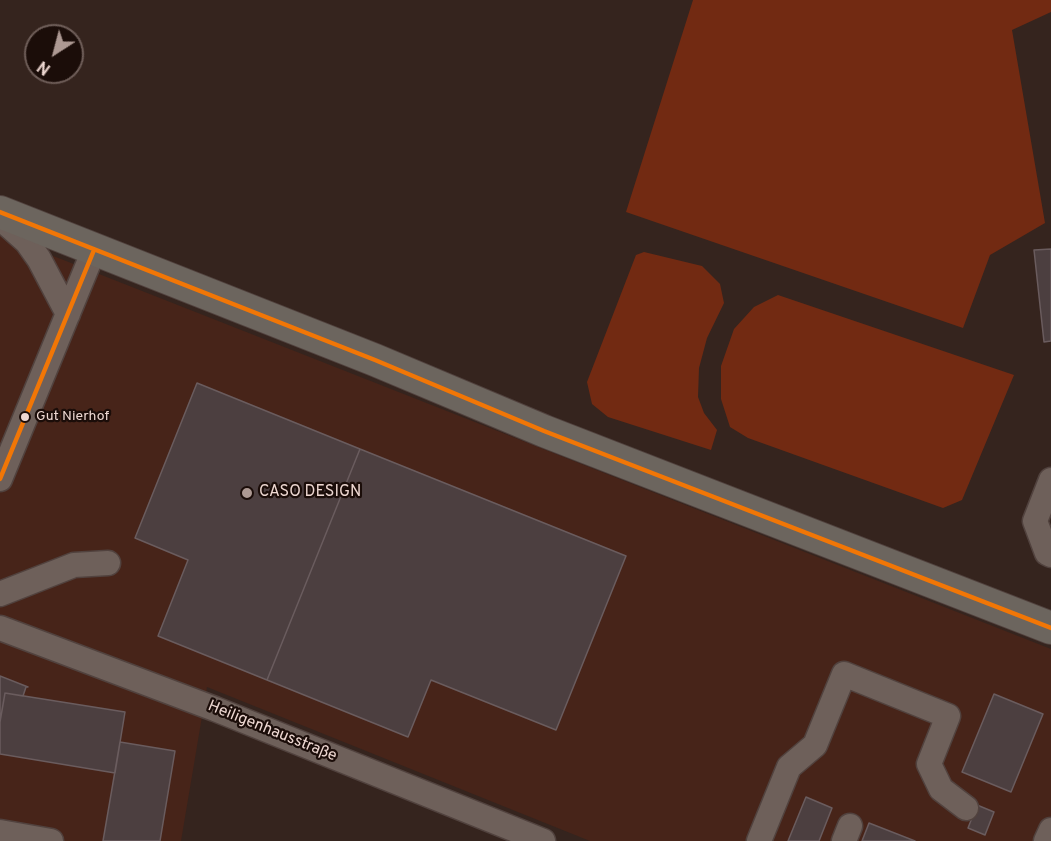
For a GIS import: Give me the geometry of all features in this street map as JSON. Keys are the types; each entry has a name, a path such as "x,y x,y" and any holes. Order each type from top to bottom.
{"main road":[{"path":"0,212 375,360 544,431 1051,628"}],"street":[{"path":"0,218 27,242 39,259 68,314"},
{"path":"0,479 94,250"},
{"path":"1051,480 1035,521 1047,553 1051,555"},
{"path":"0,594 74,566 108,563"},
{"name":"Heiligenhausstraße","path":"0,628 215,709 543,841"},
{"path":"759,841 789,767 815,745 844,674 948,716 929,764 941,789 966,808"},
{"path":"1046,841 1051,830"},
{"path":"0,832 51,841"}],"shaded area":[{"path":"693,0 1051,0 1051,12 1012,30 1045,223 990,255 963,328 626,212"},
{"path":"0,235 1051,649 1051,816 1041,841 590,841 207,687 181,841 0,841"},
{"path":"644,252 702,266 720,284 724,303 707,338 699,368 698,397 704,413 717,430 711,450 608,417 592,404 587,382 636,255"},
{"path":"778,295 1014,375 962,500 943,508 748,438 730,427 721,399 721,366 734,329 754,307"}],"building":[{"path":"1051,249 1051,341 1044,342 1034,250"},
{"name":"CASO DESIGN","path":"197,383 360,449 267,680 158,636 188,560 135,538"},
{"path":"360,449 626,556 556,730 431,680 408,737 267,680"},
{"path":"0,676 28,687 23,696 5,693 0,722"},
{"path":"5,693 125,712 115,773 0,754 0,722"},
{"path":"994,694 1043,714 1011,792 962,772"},
{"path":"120,742 175,751 160,841 103,841"},
{"path":"806,797 832,808 819,841 788,841"},
{"path":"977,805 994,812 985,835 968,828"},
{"path":"869,823 915,841 862,841"}],"transit line":[{"path":"0,212 375,360 544,431 1051,628"},
{"path":"0,479 94,250"}],"place":[{"name":"Gut Nierhof","path":"25,417"},
{"name":"CASO DESIGN","path":"247,493"}]}
